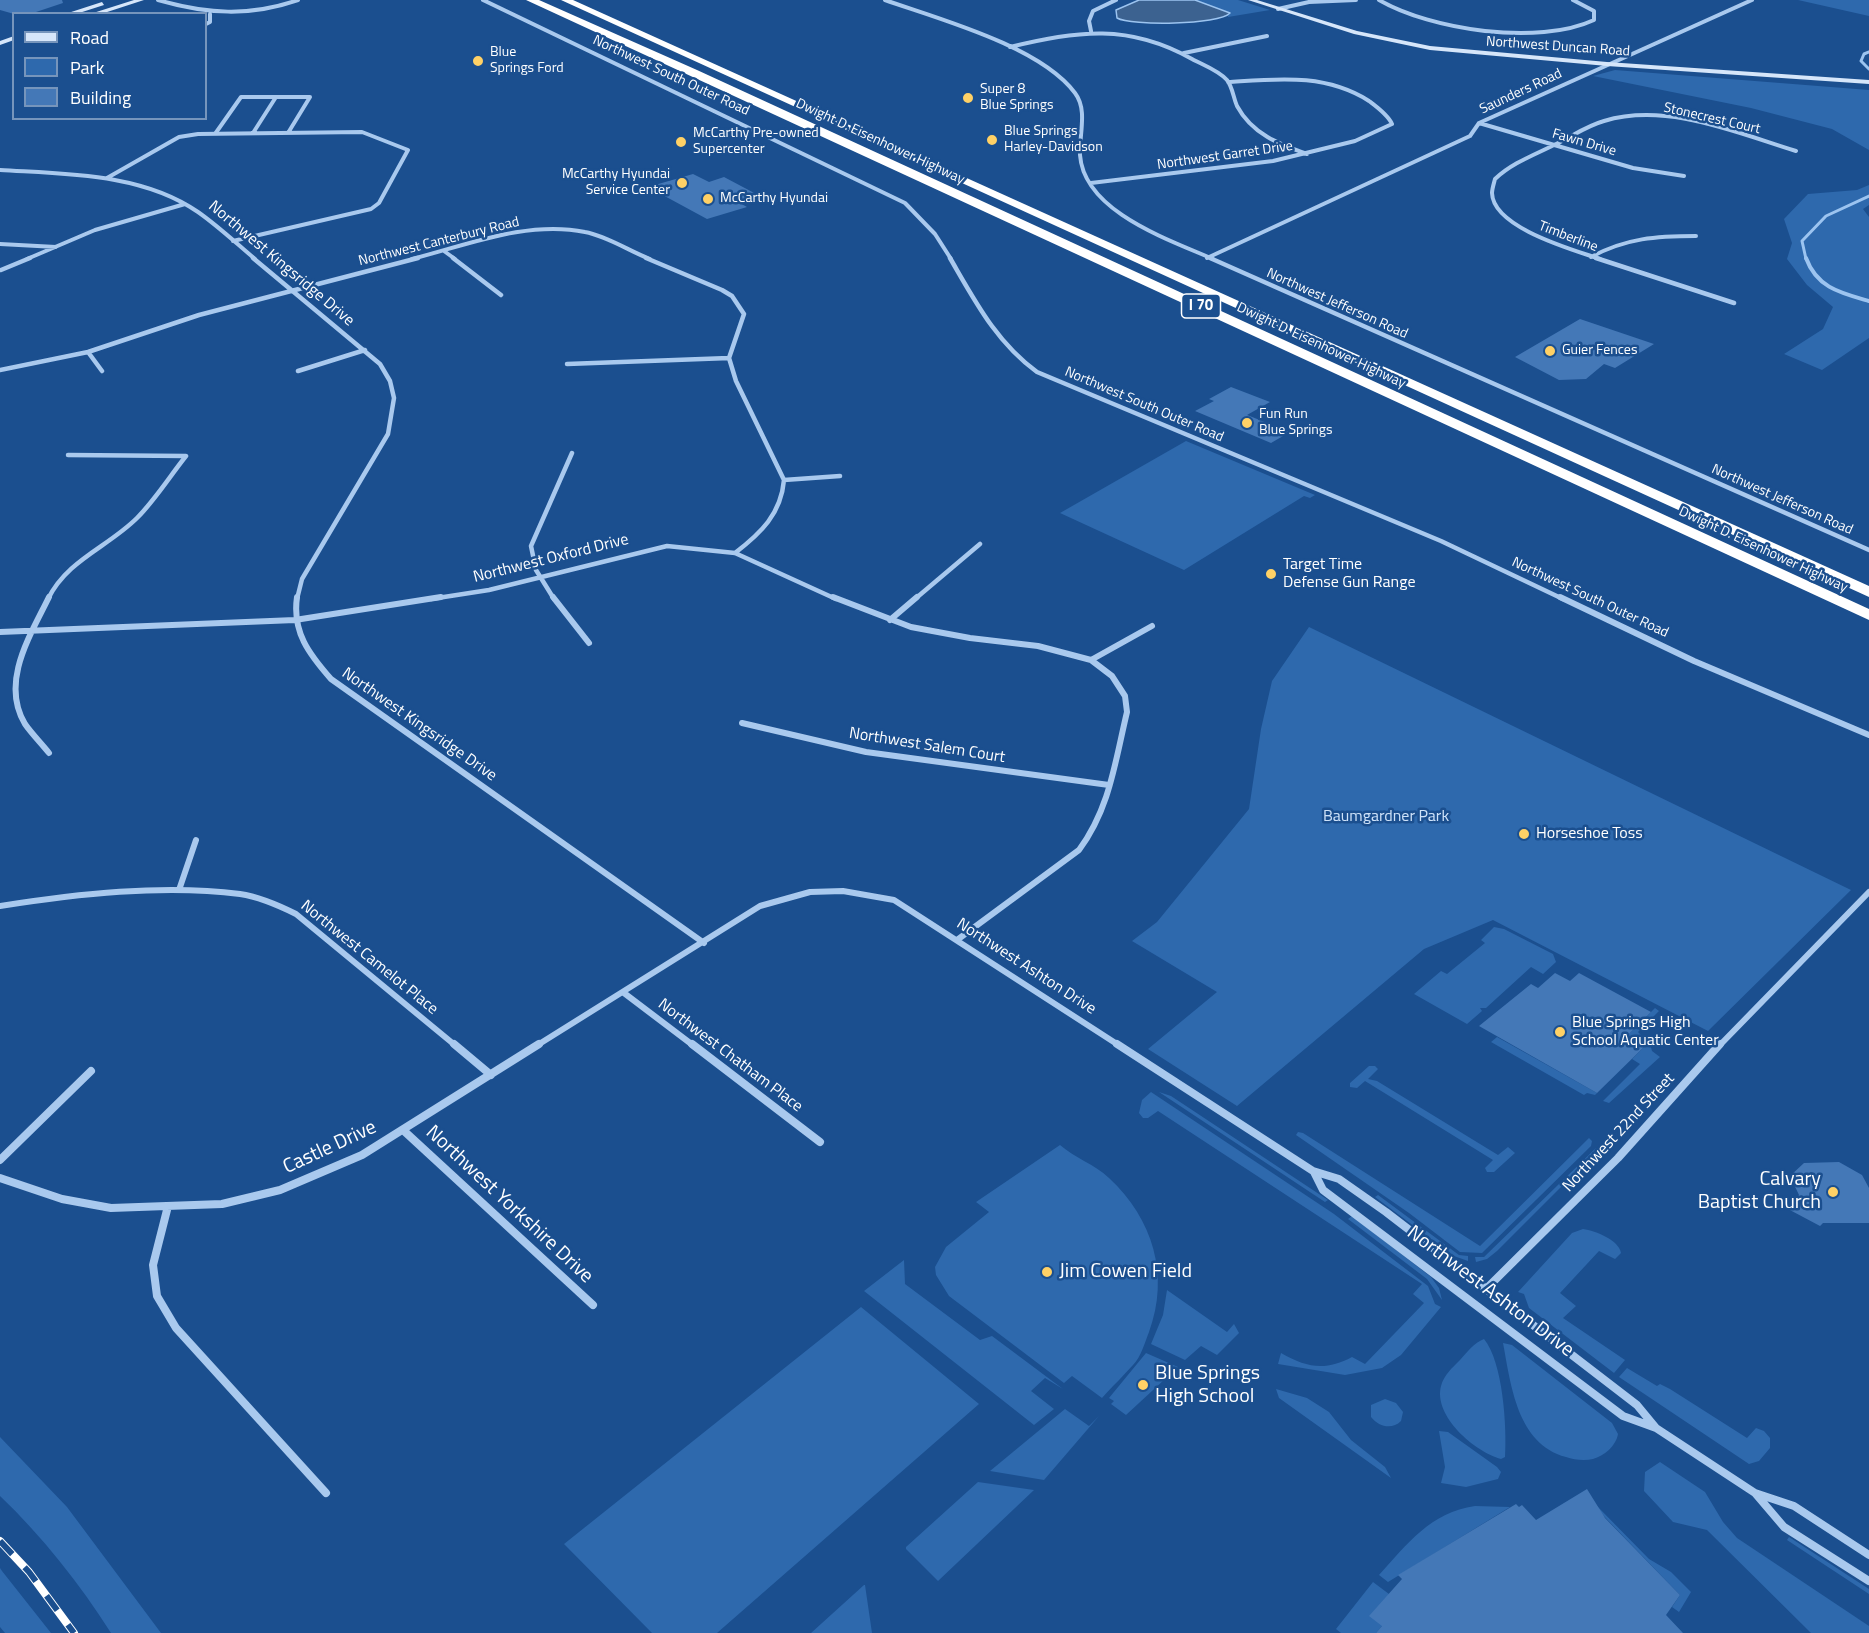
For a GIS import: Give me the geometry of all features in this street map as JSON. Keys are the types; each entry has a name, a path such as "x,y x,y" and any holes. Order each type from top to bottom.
{"highway":[{"name":"Dwight D. Eisenhower Highway","path":"531,0 694,72 1869,615"},
{"name":"Dwight D. Eisenhower Highway","path":"566,0 1869,592"}],"street":[{"path":"75,12 115,0"},
{"path":"100,12 141,0"},
{"path":"158,0 203,12"},
{"path":"207,13 244,15 298,0"},
{"name":"Northwest South Outer Road","path":"483,0 905,203 919,214 938,236 1004,344 1037,372 1441,541 1694,661 1869,735"},
{"name":"Northwest Jefferson Road","path":"885,0 1009,48 1048,67 1076,93 1083,120 1081,160 1090,183 1109,204 1133,222 1207,258 1869,550"},
{"path":"1091,31 1089,21 1093,11 1116,0"},
{"name":"Northwest Duncan Road","path":"1251,0 1356,33 1407,44 1486,54 1607,64 1869,82"},
{"path":"1278,9 1309,2 1356,0"},
{"path":"1379,0 1392,10 1427,20 1472,27 1545,33 1573,30 1594,20 1594,11 1573,0"},
{"name":"Saunders Road","path":"1207,258 1470,136 1479,123 1752,0"},
{"path":"207,24 210,22 210,14"},
{"path":"1009,48 1053,36 1091,31 1148,37 1184,53 1228,81 1237,105 1253,129 1262,136 1308,155"},
{"path":"1184,53 1268,36"},
{"name":"Northwest Garret Drive","path":"1090,183 1285,160 1375,135 1392,124 1370,100 1344,85 1285,80 1228,81"},
{"path":"215,134 241,97 310,97 288,133"},
{"path":"253,133 276,97"},
{"name":"Stonecrest Court","path":"1555,145 1612,119 1654,116 1686,121 1796,151"},
{"name":"Fawn Drive","path":"1479,123 1633,168 1684,176"},
{"path":"107,178 179,137 215,134 362,132 408,150 379,203 371,209 233,241"},
{"name":"Timberline","path":"1555,145 1501,173 1495,179 1492,195 1503,215 1515,225 1542,240 1734,303"},
{"name":"Northwest Kingsridge Drive","path":"0,170 107,178 150,188 185,204 365,350 389,377 396,405 388,434 302,579 295,620 315,661 331,679 704,943"},
{"path":"1,270 95,230 185,204"},
{"name":"Northwest Canterbury Road","path":"0,370 88,352 199,315 504,235 540,229 570,230 600,237 732,296 744,314 729,357"},
{"path":"1591,257 1624,240 1650,236 1696,236"},
{"path":"0,244 57,247"},
{"path":"444,251 501,295"},
{"path":"298,370 365,350"},
{"path":"88,352 102,371"},
{"path":"567,364 729,357 736,381 784,480 781,507 772,521 735,553"},
{"path":"572,453 531,546 530,558 539,576 589,643"},
{"path":"49,753 23,722 12,687 14,670 54,587 76,562 136,519 186,456 68,455"},
{"path":"784,480 840,476"},
{"path":"890,620 981,544"},
{"name":"Northwest Oxford Drive","path":"0,632 295,620 458,596 667,546 735,553 854,607 890,620 970,638 1063,651 1091,660"},
{"path":"957,940 1079,850 1094,830 1105,807 1127,712 1125,696 1112,676 1091,660 1152,626"},
{"name":"Northwest Salem Court","path":"742,723 866,752 1109,785"},
{"path":"179,890 196,840"},
{"name":"Northwest Ashton Drive","path":"704,943 760,906 786,896 813,890 846,889 894,900 1313,1171 1339,1179 1487,1288 1637,1405 1656,1428"},
{"name":"Northwest Camelot Place","path":"0,906 51,898 179,890 241,894 271,902 296,914 491,1075"},
{"name":"Northwest 22nd Street","path":"1487,1288 1618,1158 1711,1054 1869,892"},
{"path":"491,1075 704,943"},
{"name":"Northwest Chatham Place","path":"624,993 820,1142"},
{"path":"0,1160 91,1071"},
{"name":"Castle Drive","path":"0,1178 62,1199 111,1208 167,1210 222,1204 280,1190 362,1155 491,1075"},
{"name":"Northwest Yorkshire Drive","path":"403,1130 593,1305"},
{"name":"Northwest Ashton Drive","path":"1313,1171 1323,1190 1623,1416 1656,1428 1755,1492 1794,1506 1869,1555"},
{"path":"167,1210 153,1265 157,1296 176,1328 327,1493"},
{"name":"Northwest Ashton Drive","path":"1755,1492 1784,1527 1869,1581"}],"green space":[{"path":"1195,0 1238,0 1270,10 1228,17 1228,12"},
{"path":"1798,0 1869,0 1869,16"},
{"path":"1615,70 1869,90 1869,150 1832,129 1751,108 1593,76"},
{"path":"1869,185 1869,205 1863,209 1869,217 1869,338 1822,370 1784,354 1823,329 1833,307 1807,285 1787,259 1792,243 1784,219 1808,194 1857,190"},
{"path":"1186,441 1315,495 1310,498 1304,496 1184,570 1060,513"},
{"name":"Baumgardner Park","path":"1309,627 1851,890 1708,1031 1493,920 1424,949 1237,1106 1148,1049 1217,992 1132,941 1157,922 1249,809 1261,729 1272,681"},
{"path":"1494,927 1504,929 1553,954 1556,962 1543,974 1531,967 1486,1008 1480,1008 1482,1011 1467,1024 1414,994 1441,971 1447,974 1485,943 1481,940"},
{"path":"1655,1008 1659,1011 1638,1032 1650,1044 1652,1051 1660,1057 1609,1103 1603,1101 1640,1064 1632,1059 1644,1047 1626,1037"},
{"path":"1497,1037 1597,1093 1584,1095 1491,1042"},
{"path":"1369,1066 1375,1066 1378,1069 1368,1079 1377,1081 1498,1155 1508,1147 1515,1153 1494,1172 1487,1172 1485,1168 1493,1160 1365,1081 1357,1088 1350,1087 1350,1083"},
{"path":"1151,1092 1334,1214 1428,1286 1435,1304 1441,1307 1401,1355 1382,1368 1345,1375 1278,1364 1281,1353 1308,1365 1325,1366 1352,1357 1365,1364 1424,1303 1413,1294 1422,1284 1158,1111 1148,1118 1143,1118 1139,1113 1142,1100"},
{"path":"1159,1092 1171,1096 1328,1200 1325,1202"},
{"path":"1298,1132 1303,1133 1480,1246 1589,1138 1592,1141 1591,1146 1482,1253 1460,1252 1409,1213 1296,1135"},
{"name":"Jim Cowen Field","path":"1060,1145 1103,1173 1124,1194 1137,1211 1147,1230 1157,1269 1158,1290 1155,1311 1142,1349 1136,1362 1102,1398 1072,1376 1064,1383 949,1296 936,1275 935,1267 946,1247 989,1212 976,1202"},
{"path":"1596,1148 1595,1153 1497,1251 1487,1259 1476,1262 1475,1257 1484,1257"},
{"path":"1378,1195 1459,1255 1468,1256 1468,1261 1454,1256 1375,1197"},
{"path":"1352,1216 1431,1277 1439,1288 1442,1300 1427,1279 1348,1219"},
{"path":"1583,1229 1612,1240 1621,1253 1615,1259 1599,1251 1560,1293 1576,1306 1563,1318 1625,1360 1614,1373 1529,1308 1524,1294 1518,1292 1572,1233"},
{"path":"904,1260 905,1284 980,1340 992,1336 1063,1389 1045,1378 1031,1391 1054,1409 1034,1425 864,1291"},
{"path":"1167,1290 1227,1332 1234,1324 1239,1333 1217,1355 1201,1346 1185,1360 1151,1344 1163,1315"},
{"path":"861,1307 979,1404 717,1633 652,1633 564,1544"},
{"path":"1484,1339 1496,1363 1500,1379 1505,1444 1505,1457 1501,1459 1480,1449 1458,1431 1443,1409 1440,1397 1442,1382 1446,1375 1471,1348"},
{"path":"1503,1343 1512,1345 1612,1423 1618,1434 1609,1450 1593,1459 1576,1459 1550,1450 1537,1440 1519,1411 1509,1377"},
{"path":"1146,1353 1178,1367 1126,1415 1111,1404 1114,1401 1109,1398"},
{"path":"1627,1368 1657,1386 1660,1384 1670,1389 1747,1438 1756,1428 1764,1431 1770,1438 1770,1448 1759,1461 1749,1464 1619,1377"},
{"path":"1276,1389 1307,1398 1329,1412 1351,1440 1385,1467 1391,1478 1279,1398"},
{"path":"1385,1399 1396,1403 1403,1412 1401,1421 1394,1426 1382,1425 1371,1417 1371,1405"},
{"path":"1065,1409 1089,1426 1099,1416 1044,1480 990,1471"},
{"path":"1439,1431 1448,1432 1497,1467 1501,1472 1498,1479 1466,1487 1441,1483 1445,1467"},
{"path":"0,1437 67,1507 161,1633 111,1633 60,1561 0,1496"},
{"path":"1660,1462 1705,1492 1723,1522 1737,1538 1869,1626 1869,1633 1811,1633 1707,1530 1673,1522 1644,1491 1645,1472"},
{"path":"978,1482 1034,1490 938,1581 906,1547"},
{"path":"1596,1505 1649,1559 1671,1572 1691,1592 1679,1612 1672,1607 1680,1595 1594,1506"},
{"path":"1475,1506 1510,1507 1388,1582 1379,1575 1410,1541 1433,1522 1459,1509"},
{"path":"1789,1537 1869,1589 1869,1594 1787,1540"},
{"path":"0,1568 51,1633 5,1633 0,1627"},
{"path":"1373,1582 1389,1594 1382,1626 1376,1633 1341,1633 1336,1629"},
{"path":"864,1585 872,1633 811,1633"}],"shaded area":[{"path":"1139,0 1195,0 1230,13 1210,20 1175,23 1125,21 1117,18 1116,10"}],"building":[{"path":"0,0 62,0 63,3 36,12 12,13 0,10"},
{"name":"McCarthy Hyundai","path":"693,174 709,182 724,177 758,195 736,201 747,207 707,219 648,187"},
{"name":"Guier Fences","path":"1580,319 1654,344 1615,368 1604,364 1586,379 1559,380 1515,357"},
{"name":"Fun Run Blue Springs","path":"1231,387 1270,402 1247,415 1290,432 1271,443 1195,411 1214,401 1209,399"},
{"name":"Blue Springs High School Aquatic Center","path":"1555,973 1570,981 1579,973 1651,1012 1626,1037 1644,1047 1597,1093 1479,1026 1531,984 1538,988"},
{"name":"Calvary Baptist Church","path":"1839,1162 1862,1175 1869,1188 1869,1223 1823,1223 1820,1226 1788,1209 1799,1195 1790,1176 1804,1163"},
{"path":"1587,1489 1605,1518 1680,1595 1666,1615 1683,1633 1376,1633 1382,1626 1369,1616 1402,1579 1398,1575 1516,1504 1519,1507 1522,1505 1536,1520"}],"waterway":[{"path":"1869,52 1864,54 1861,61 1869,69"},
{"path":"1806,259 1802,241 1826,216 1869,196"},
{"path":"1806,258 1823,283 1840,292 1869,301"}],"railway":[{"path":"0,1541 29,1572 74,1633"}],"place":[{"name":"Blue Springs Ford","path":"478,61"},
{"name":"Super 8 Blue Springs","path":"968,98"},
{"name":"Blue Springs Harley-Davidson","path":"992,140"},
{"name":"McCarthy Pre-owned Supercenter","path":"681,142"},
{"name":"McCarthy Hyundai Service Center","path":"682,183"},
{"name":"McCarthy Hyundai","path":"708,199"},
{"name":"Guier Fences","path":"1550,351"},
{"name":"Fun Run Blue Springs","path":"1247,423"},
{"name":"Target Time Defense Gun Range","path":"1271,574"},
{"name":"Horseshoe Toss","path":"1524,834"},
{"name":"Blue Springs High School Aquatic Center","path":"1560,1032"},
{"name":"Calvary Baptist Church","path":"1833,1192"},
{"name":"Jim Cowen Field","path":"1047,1272"},
{"name":"Blue Springs High School","path":"1143,1385"}]}
